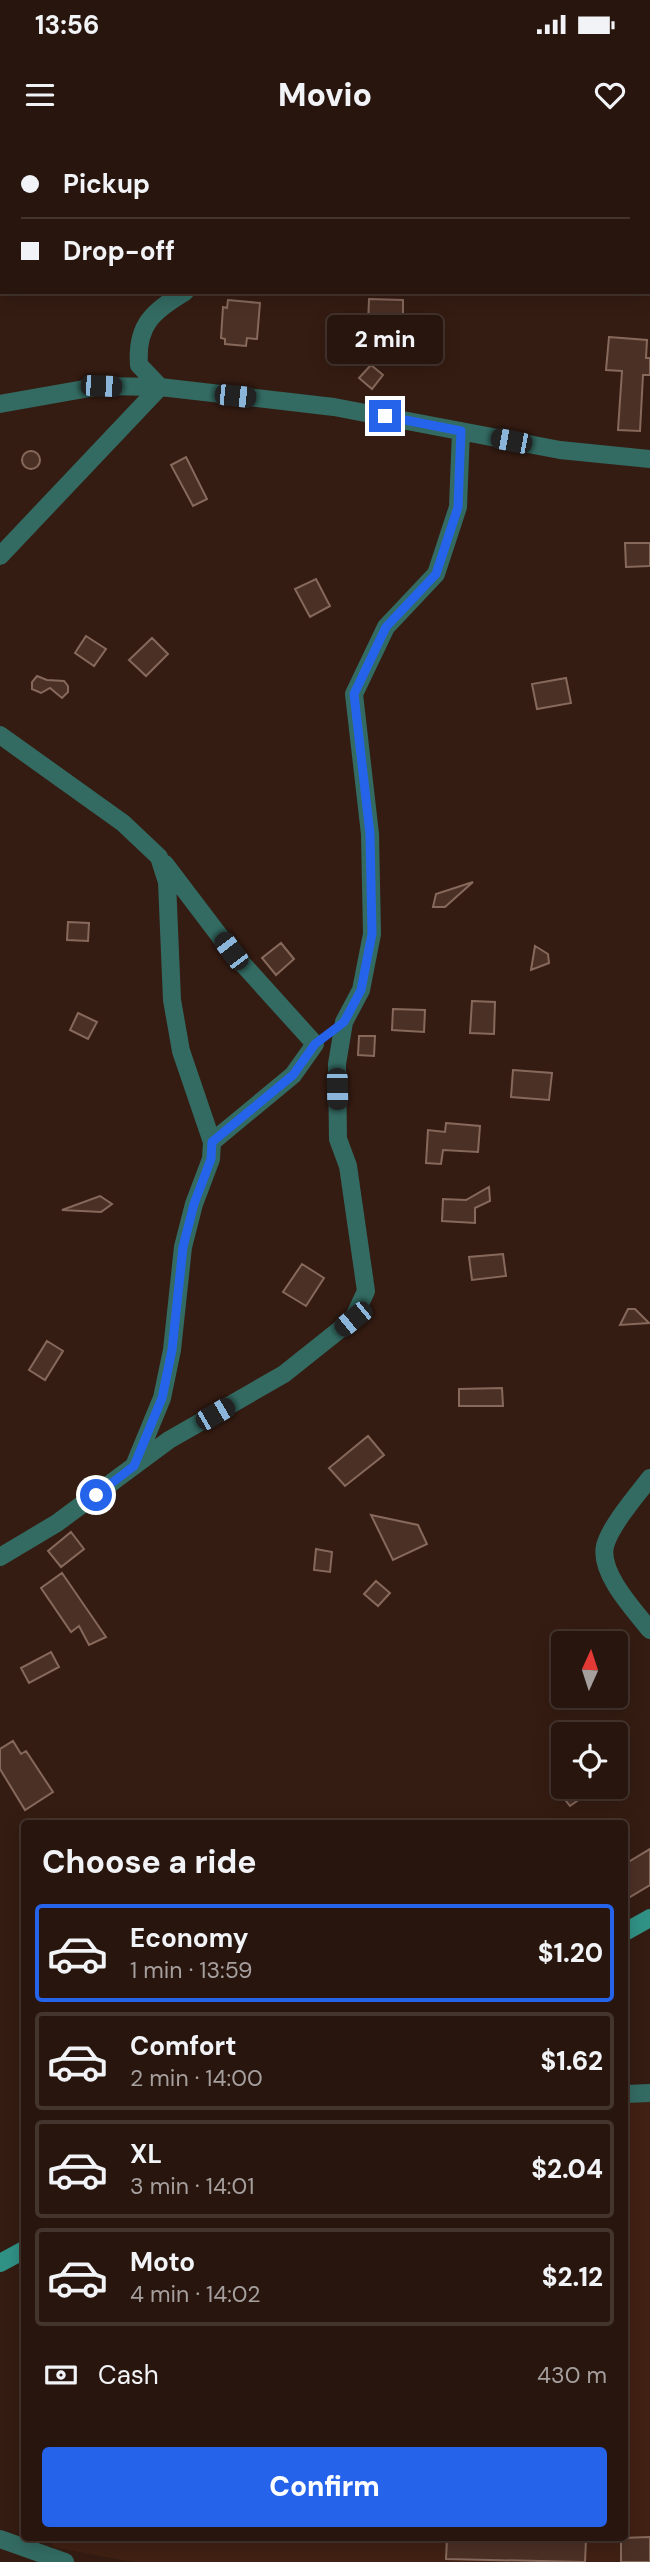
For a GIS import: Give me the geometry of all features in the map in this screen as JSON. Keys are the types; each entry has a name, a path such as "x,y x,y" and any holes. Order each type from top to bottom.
{"street":[{"path":"160,387 139,365 142,337 148,319 182,294"},
{"path":"0,404 101,386 160,387 334,407 560,450 650,458"},
{"path":"0,556 160,387"},
{"path":"0,1557 57,1523 169,1440 284,1374 353,1319 366,1292 348,1166 338,1139 337,1064 344,1022 361,990 372,934 370,834 354,694 386,627 436,574 458,507 461,431"},
{"path":"0,735 123,823 159,857 231,951 315,1044"},
{"path":"134,1466 162,1398 172,1350 183,1247 194,1204 211,1159 212,1142 181,1051 174,1013 167,881 159,857"},
{"path":"212,1142 293,1075 315,1044 344,1022"},
{"path":"650,1478 609,1535 604,1548 616,1586 650,1630"},
{"path":"628,1930 650,1918"},
{"path":"628,2094 650,2093"},
{"path":"0,2263 21,2252"},
{"path":"0,2539 65,2562"}],"shaded area":[{"path":"628,2100 650,2101 650,2562 133,2562 53,2547 52,2541 628,2541"}],"building":[{"path":"369,299 403,300 403,326 368,325"},
{"path":"228,300 260,303 257,339 247,338 246,346 225,344 225,339 221,338 223,307 227,308"},
{"path":"609,337 647,340 646,358 650,358 650,375 643,375 640,431 618,430 622,371 606,370"},
{"path":"371,365 383,375 372,389 359,378"},
{"path":"31,451 37,454 40,460 37,466 31,469 25,466 22,460 25,454"},
{"path":"186,457 207,499 193,506 171,465"},
{"path":"625,543 650,543 650,566 626,567"},
{"path":"316,579 330,606 310,617 295,589"},
{"path":"86,636 106,649 94,666 75,653"},
{"path":"152,638 168,654 146,676 129,660"},
{"path":"37,676 47,680 64,681 68,692 62,698 50,688 41,693 32,689 32,682"},
{"path":"566,678 571,703 537,709 532,684"},
{"path":"473,882 445,907 433,907 436,894"},
{"path":"68,922 89,923 88,941 67,940"},
{"path":"281,943 294,959 276,975 262,958"},
{"path":"535,946 548,954 549,963 531,970"},
{"path":"472,1001 495,1002 494,1034 470,1033"},
{"path":"393,1009 425,1010 424,1032 392,1030"},
{"path":"78,1013 97,1022 88,1039 70,1030"},
{"path":"359,1036 375,1036 374,1056 358,1055"},
{"path":"513,1070 552,1073 549,1100 511,1097"},
{"path":"446,1123 480,1126 478,1152 443,1150 441,1164 426,1163 428,1130 445,1132"},
{"path":"489,1187 490,1201 475,1208 475,1223 442,1221 443,1199 466,1200"},
{"path":"100,1196 112,1204 101,1212 62,1210"},
{"path":"503,1254 506,1276 472,1280 469,1257"},
{"path":"302,1264 324,1278 306,1306 283,1292"},
{"path":"628,1309 635,1309 649,1323 620,1325"},
{"path":"47,1341 63,1351 45,1380 29,1370"},
{"path":"502,1388 503,1406 459,1406 459,1389"},
{"path":"368,1436 384,1455 345,1486 329,1468"},
{"path":"371,1515 418,1525 427,1544 393,1560"},
{"path":"71,1532 84,1549 61,1567 48,1551"},
{"path":"316,1549 332,1552 330,1572 314,1570"},
{"path":"62,1573 106,1637 89,1645 79,1626 71,1632 41,1588"},
{"path":"376,1581 390,1593 378,1606 364,1594"},
{"path":"51,1652 59,1667 29,1683 21,1668"},
{"path":"13,1741 21,1754 26,1751 53,1792 25,1810 0,1769 0,1749"},
{"path":"564,1799 580,1799 570,1806"},
{"path":"650,1849 650,1885 628,1898 628,1862"},
{"path":"650,2537 650,2562 621,2562 621,2541 628,2541 628,2538"},
{"path":"447,2541 586,2541 585,2562 446,2559"}],"route":[{"path":"96,1495 134,1466 162,1398 172,1350 183,1247 194,1204 211,1159 212,1142 293,1075 315,1044 344,1022 361,990 372,934 370,834 354,694 386,627 436,574 458,507 461,431 385,416"}]}
